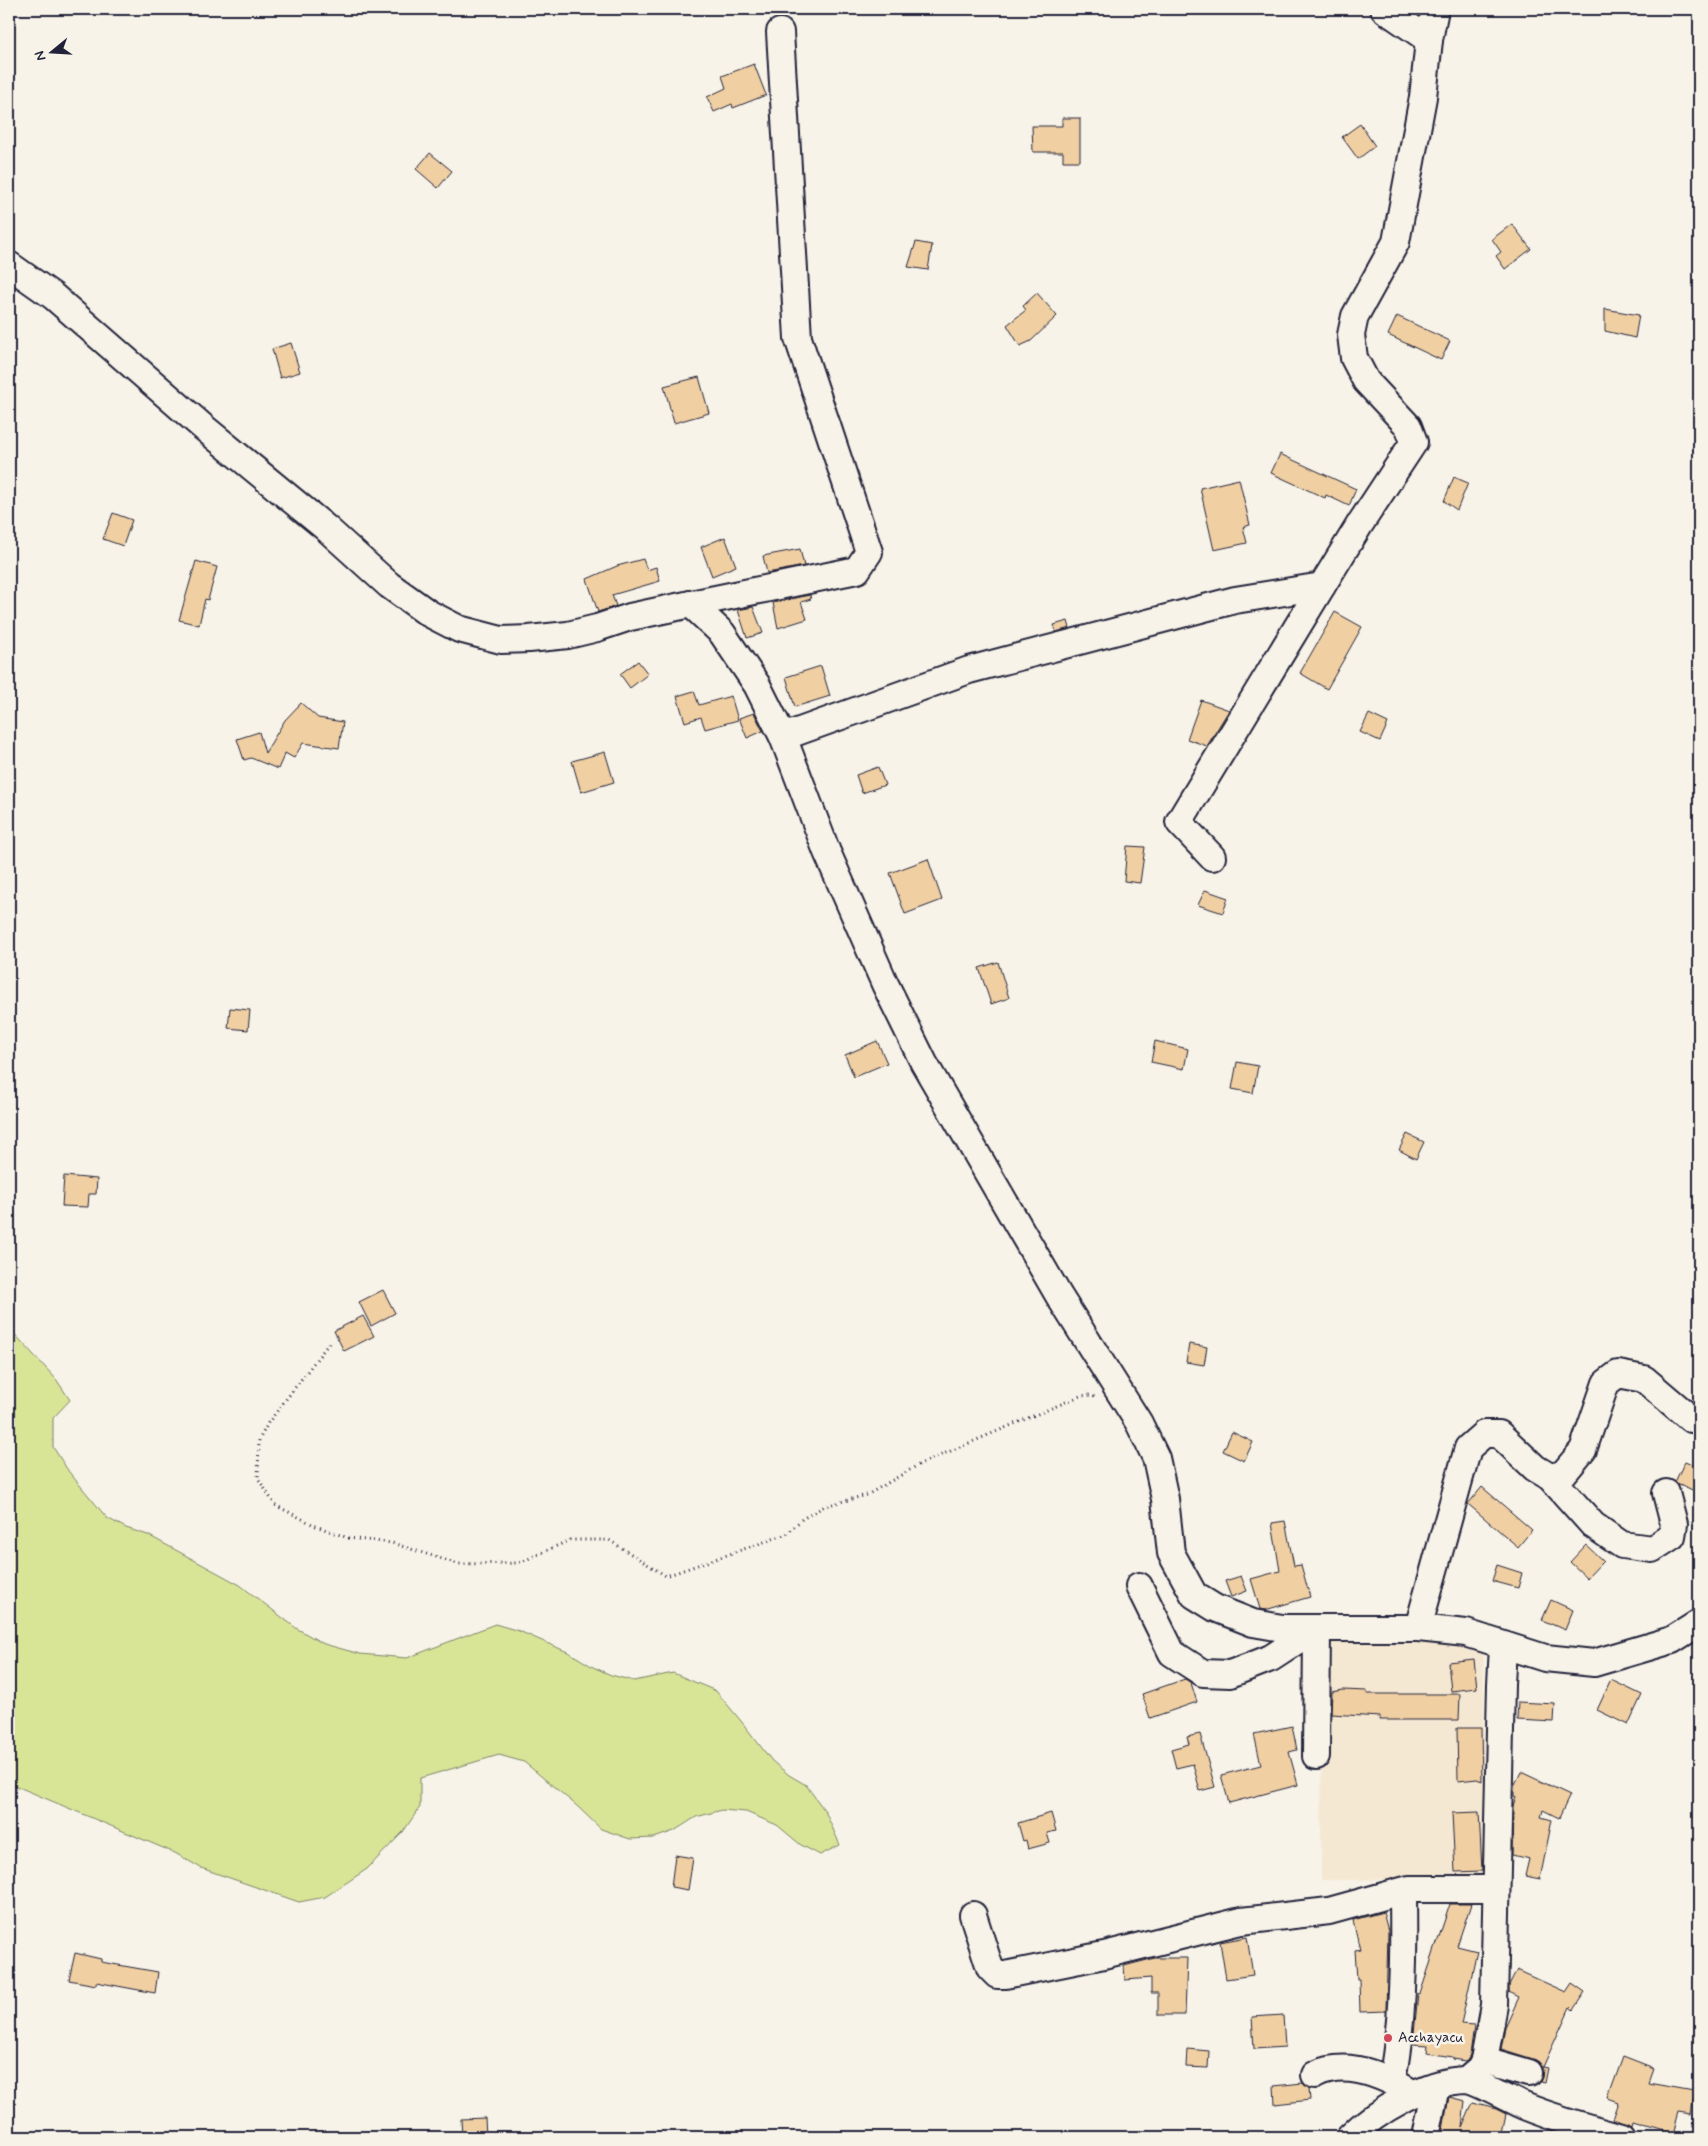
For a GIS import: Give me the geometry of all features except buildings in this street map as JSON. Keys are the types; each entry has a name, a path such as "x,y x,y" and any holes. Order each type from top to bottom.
{"street":[{"path":"1384,9 1429,40"},
{"path":"1212,857 1179,822 1360,524 1414,442 1408,426 1366,381 1354,358 1351,335 1355,316 1396,242 1423,97 1429,40 1436,9"},
{"path":"9,265 53,296 203,427 326,528 389,585 428,614 459,629 501,640 568,635 630,617 857,570 869,552 798,338 780,32"},
{"path":"783,737 969,670 1235,600 1322,586"},
{"path":"691,604 722,633 757,685 783,737 827,852 885,984 924,1063 1059,1296 1140,1423 1158,1466 1165,1499 1171,1553 1194,1595 1215,1608 1253,1623 1282,1628 1418,1628 1466,1633 1545,1658 1594,1663 1672,1640 1699,1623"},
{"path":"1550,1477 1563,1474 1582,1450 1606,1383 1618,1374 1644,1379 1691,1419 1699,1418"},
{"path":"1418,1628 1468,1448 1484,1434 1499,1434 1535,1468 1550,1477 1592,1524 1622,1544 1652,1549 1672,1536 1674,1524 1666,1494"},
{"path":"1139,1586 1172,1653 1203,1672 1230,1674 1271,1658 1318,1628"},
{"path":"1316,1756 1318,1628"},
{"path":"1350,2137 1366,2122 1425,2090 1466,2080 1480,2068 1484,2060 1494,2005 1503,1646"},
{"path":"972,1915 990,1968 997,1975 1005,1975 1104,1955 1241,1921 1329,1912 1409,1889 1496,1889"},
{"path":"1392,2082 1399,2044 1404,1959 1403,1898"},
{"path":"1484,2060 1529,2073"},
{"path":"1315,2075 1329,2068 1361,2070 1392,2082 1425,2090"},
{"path":"1466,2080 1526,2106 1622,2137"},
{"path":"1425,2090 1426,2137"}],"path":[{"path":"329,1343 268,1423 259,1440 258,1478 275,1505 316,1526 348,1538 392,1543 458,1564 518,1563 570,1540 609,1540 666,1576 786,1534 802,1519 825,1506 867,1495 920,1464 1080,1396 1090,1395 1097,1398"}],"shaded area":[{"path":"1322,1642 1472,1642 1484,1654 1484,1879 1321,1880"}],"green space":[{"path":"9,1328 56,1379 70,1400 53,1418 53,1447 69,1472 107,1518 126,1528 148,1535 240,1585 296,1628 324,1644 360,1654 407,1658 495,1624 519,1631 570,1653 611,1675 634,1681 673,1673 716,1691 772,1761 789,1775 806,1785 825,1811 840,1845 820,1855 801,1845 777,1825 746,1812 722,1810 696,1817 674,1831 654,1838 630,1839 601,1829 577,1806 524,1762 499,1755 420,1778 420,1807 403,1832 367,1869 325,1897 299,1902 201,1868 175,1853 9,1783"}],"place":[{"name":"Acchayacu","path":"1388,2038"}]}
